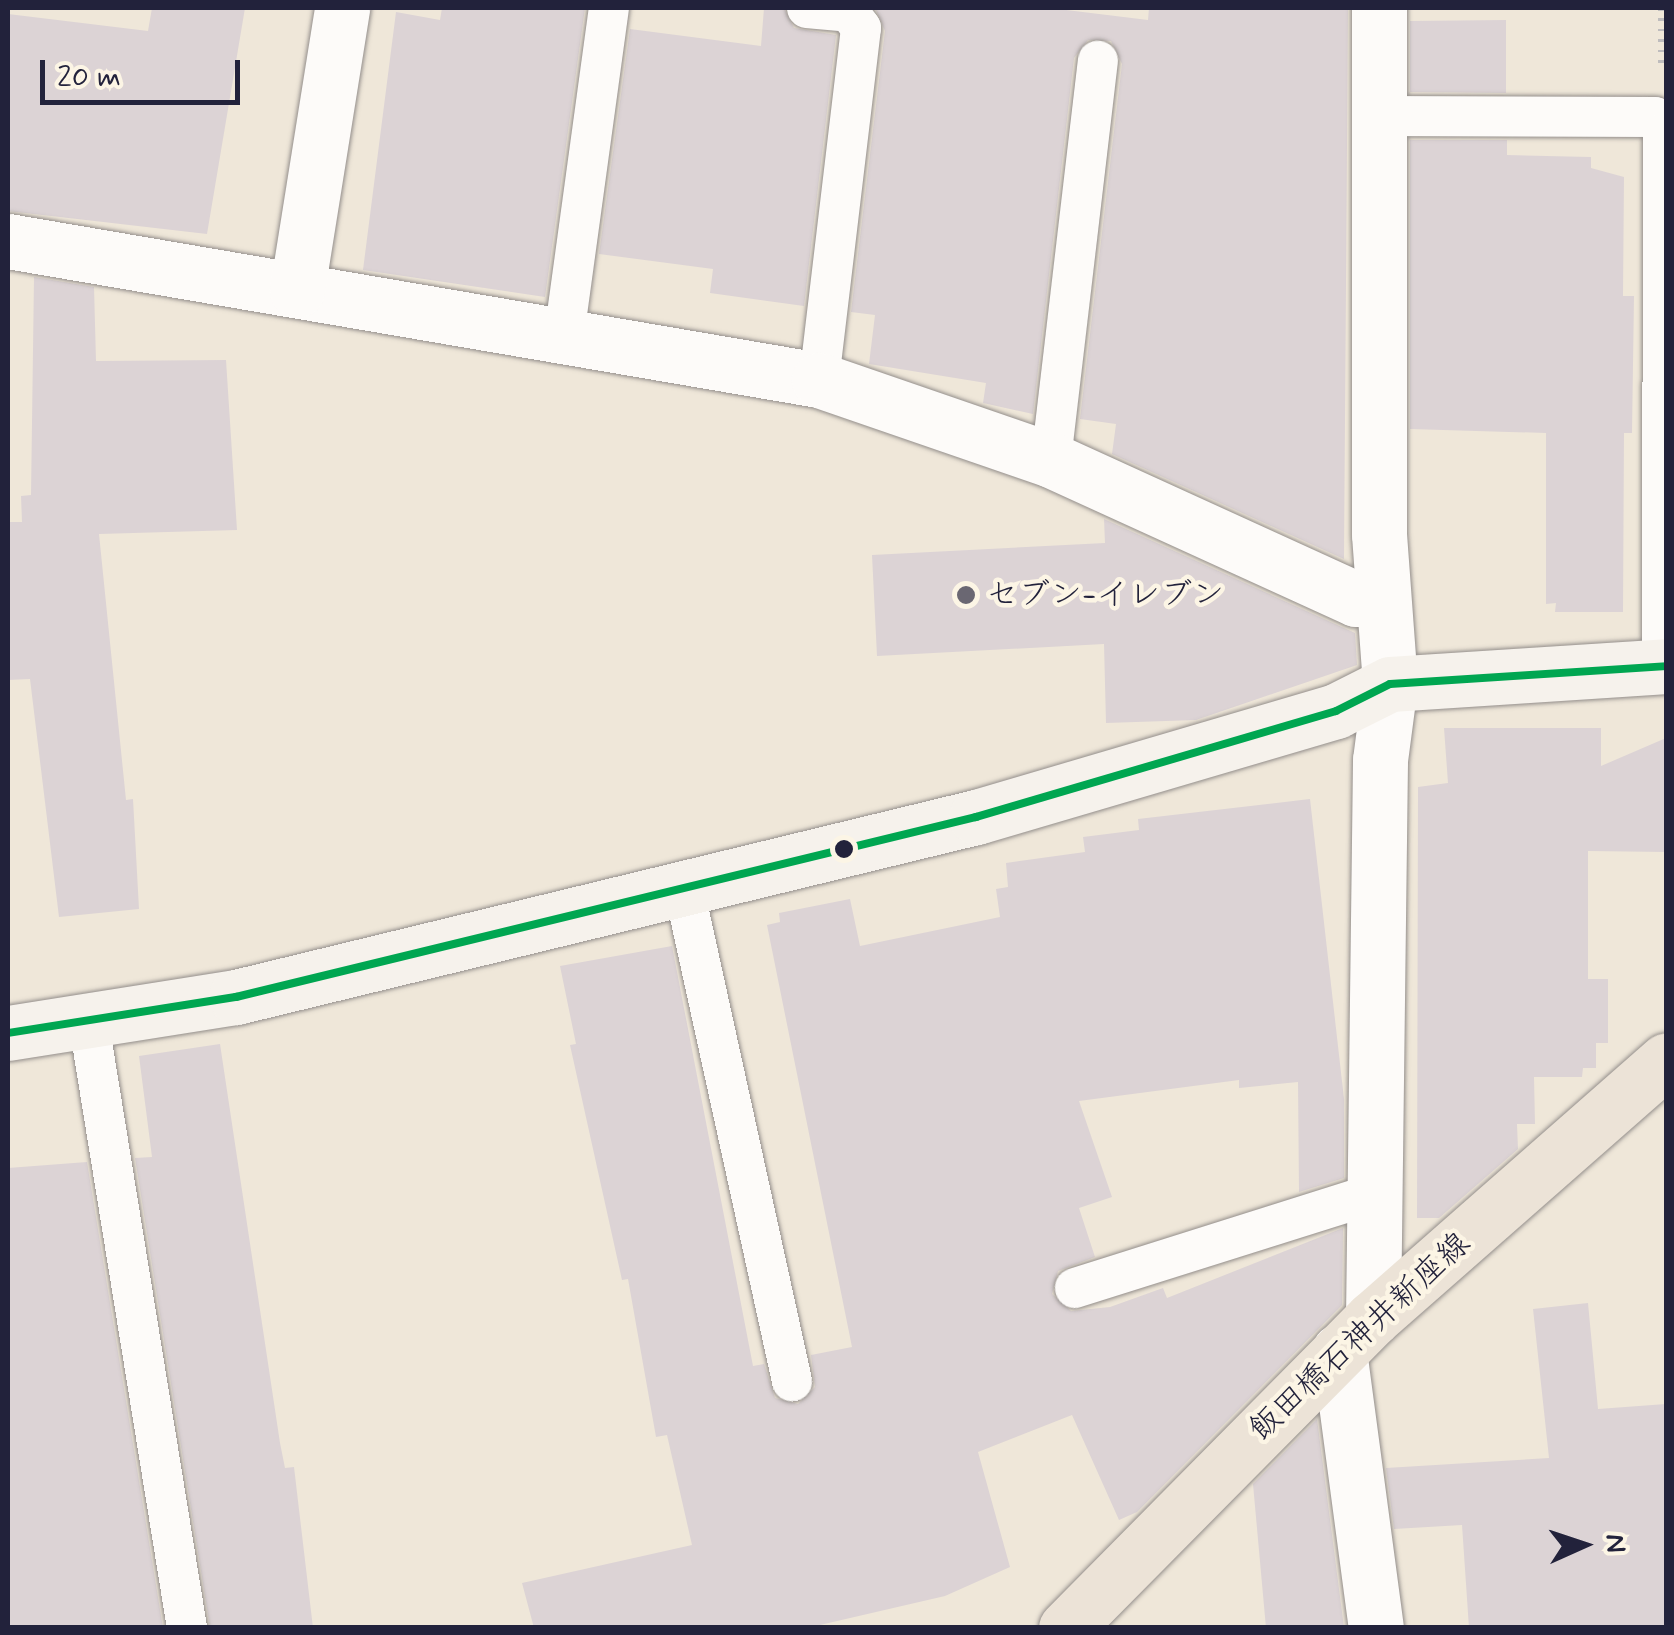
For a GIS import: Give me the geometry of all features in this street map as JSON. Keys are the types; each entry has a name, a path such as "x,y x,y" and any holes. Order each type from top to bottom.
{"main road":[{"name":"飯田橋石神井新座線","path":"1090,1616 1356,1334 1666,1062"}],"street":[{"path":"296,290 342,8"},
{"path":"1376,1628 1356,1334 1373,1194 1380,760 1390,684 1382,599 1379,8"},
{"path":"8,240 820,380 1051,460 1356,598 1382,599"},
{"path":"8,1033 88,1024 236,997 976,817 1336,711 1390,684 1664,666"}],"lane":[{"path":"564,336 609,8"},
{"path":"807,8 849,12 861,28 820,380"},
{"path":"1051,460 1098,61"},
{"path":"1378,116 1656,117 1663,133 1664,666"},
{"path":"684,889 792,1381"},
{"path":"88,1024 187,1628"},
{"path":"1075,1288 1373,1194"}],"building":[{"path":"152,8 245,8 207,234 8,211 8,14 148,31"},
{"path":"442,8 585,8 545,297 363,270 396,12 440,20"},
{"path":"764,8 784,8 794,28 836,35 804,306 710,293 713,269 599,254 630,29 761,46"},
{"path":"875,8 1050,8 1148,20 1149,8 1348,8 1344,559 1112,454 1116,424 1080,419 1122,64 1111,41 1088,40 1074,58 1033,414 983,403 986,383 869,364 875,315 851,312 885,31"},
{"path":"1506,20 1506,93 1410,92 1410,21"},
{"path":"1410,140 1507,140 1507,155 1591,157 1591,168 1624,177 1623,296 1634,296 1632,433 1624,433 1623,612 1555,612 1556,603 1546,604 1546,433 1410,429"},
{"path":"34,277 94,287 96,361 226,360 237,530 99,534 126,800 133,799 139,909 59,917 30,679 8,680 9,522 22,522 21,496 31,495"},
{"path":"1104,519 1355,633 1357,665 1196,720 1106,723 1104,644 877,656 872,555 1105,543"},
{"path":"1444,728 1601,728 1601,766 1666,738 1666,852 1588,851 1588,979 1608,979 1608,1043 1596,1043 1596,1068 1583,1068 1582,1077 1534,1077 1535,1124 1517,1124 1518,1149 1439,1218 1417,1218 1418,787 1448,783"},
{"path":"1310,799 1344,1099 1344,1178 1299,1192 1298,1082 1239,1088 1239,1080 1079,1101 1112,1197 1079,1208 1095,1257 1058,1271 1052,1294 1071,1311 1110,1307 1163,1288 1167,1298 1343,1228 1342,1305 1137,1512 1119,1520 1072,1415 978,1452 1010,1567 945,1596 807,1628 534,1628 522,1583 692,1545 667,1435 656,1437 628,1279 622,1280 570,1045 576,1044 560,966 672,946 753,1366 764,1364 775,1398 798,1404 815,1387 811,1355 852,1347 767,925 780,922 779,913 850,899 860,946 1000,917 996,889 1008,887 1006,863 1085,852 1083,837 1139,830 1138,819"},
{"path":"220,1044 280,1443 285,1468 294,1467 313,1628 210,1628 135,1158 152,1157 139,1056"},
{"path":"87,1162 163,1628 8,1628 8,1168"},
{"path":"1588,1303 1598,1409 1666,1404 1666,1628 1469,1628 1462,1525 1394,1529 1386,1468 1549,1458 1533,1309"},
{"path":"1317,1419 1344,1628 1266,1628 1253,1484"}],"transit line":[{"path":"8,1033 236,997 976,817 1336,711 1390,684 1666,666"}],"place":[{"name":"セブン-イレブン","path":"966,595"}]}
